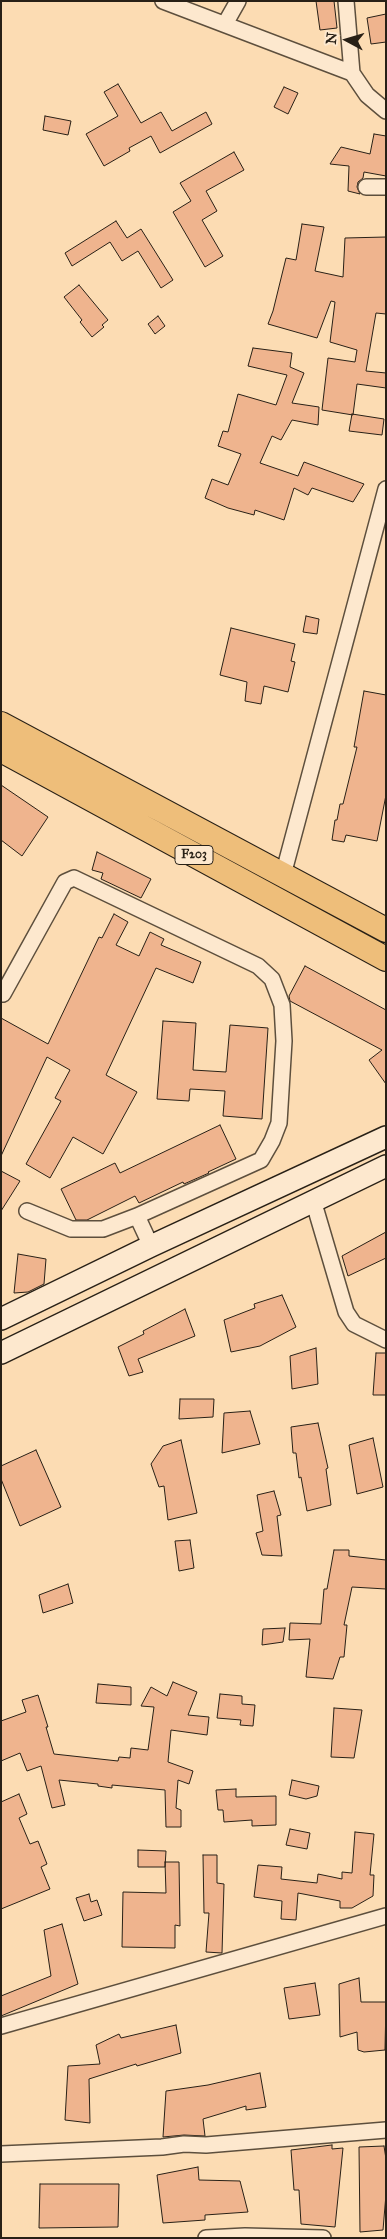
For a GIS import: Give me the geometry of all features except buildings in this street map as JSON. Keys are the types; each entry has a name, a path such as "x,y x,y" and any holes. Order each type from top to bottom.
{"main road":[{"name":"F203","path":"1,724 386,930"},
{"name":"F203","path":"1,750 386,960"}],"street":[{"path":"163,1 352,73"},
{"path":"225,24 238,1"},
{"path":"346,1 352,73 367,95 386,111"},
{"path":"366,187 386,186"},
{"path":"283,875 386,489"},
{"path":"4,994 65,882 74,878 258,966 272,979 282,1004 284,1040 279,1123 272,1141 261,1160 138,1216 103,1229 71,1229 27,1211"},
{"path":"1,1318 386,1137"},
{"path":"1,1353 386,1166"},
{"path":"313,1200 346,1312 354,1324 386,1340"},
{"path":"138,1216 163,1274"},
{"path":"1,2026 386,1916"},
{"path":"1,2154 162,2147 184,2144 206,2145 386,2130"},
{"path":"206,2238 245,2236 316,2237"}]}
